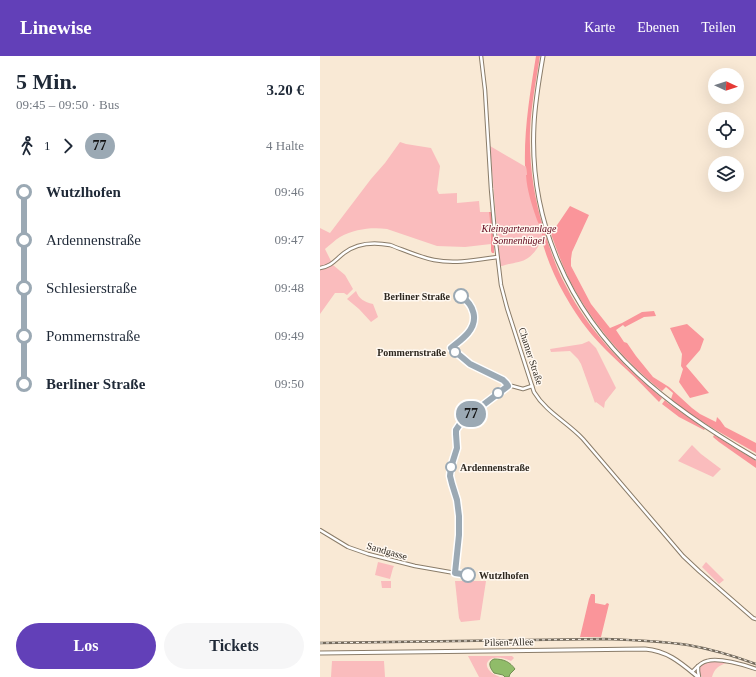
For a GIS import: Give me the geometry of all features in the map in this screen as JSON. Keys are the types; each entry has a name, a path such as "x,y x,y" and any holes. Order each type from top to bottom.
{"main road":[{"path":"543,56 534,115 534,160 545,226 553,249 572,292 598,331 622,359 638,374 670,401 715,434 756,458"},
{"name":"Pilsen-Allee","path":"320,653 645,649 668,655 698,677"}],"street":[{"name":"Chamer Straße","path":"481,56 485,90 497,257 502,292 534,392 547,408 583,438 683,556 752,618 756,619"},
{"path":"320,268 331,265 353,248 367,244 390,245 428,258 443,261 464,262 497,257"},
{"name":"Sandgasse","path":"320,530 348,547 368,554 415,566 455,573 459,535 459,516 457,500 450,476 451,467 457,450 457,427 462,421 508,386 523,389 532,386"},
{"path":"692,672 705,661 712,660 756,669"},
{"path":"698,666 698,677"}],"green space":[{"path":"400,142 431,148 440,166 437,190 439,194 457,193 457,203 479,201 480,212 489,212 491,244 465,247 437,246 381,228 363,229 346,234 338,238 325,249 333,265 345,275 353,289 347,295 344,293 335,293 320,314 320,228 330,233"},
{"name":"Kleingartenanlage Sonnenhügel","path":"490,146 526,167 532,200 542,232 542,237 537,249 530,256 525,260 502,266 500,266"},
{"path":"356,291 362,300 373,304 378,317 371,322 347,299"},
{"path":"589,341 596,348 616,388 605,402 604,408 596,402 595,403 578,359 570,351 551,352 550,349 582,344"},
{"path":"692,445 721,469 713,477 678,461"},
{"path":"378,562 394,566 390,579 375,575"},
{"path":"706,562 724,580 719,584 702,567"},
{"path":"381,581 391,581 391,588 382,588"},
{"path":"455,581 486,581 480,620 461,622 459,618"},
{"path":"468,656 512,656 514,658 511,661 503,658 491,659 487,665 488,669 500,677 479,677"},
{"path":"332,661 384,661 385,677 331,677"},
{"path":"709,662 727,663 717,668 712,677 702,677 699,670 704,664"}],"shaded area":[{"path":"536,56 540,56 531,112 530,156 537,206 551,251 562,279 585,318 621,361 662,398 659,402 606,350 588,330 560,287 549,263 542,240 542,231 537,220 529,192 525,166 526,125"},
{"path":"570,206 589,215 572,252 571,266 591,304 610,328 642,312 654,311 656,316 644,317 625,327 623,325 616,330 653,377 669,387 700,414 716,422 717,417 725,427 756,443 756,453 702,421 671,399 673,393 666,387 662,391 648,380 611,342 600,328 571,283 551,234"},
{"path":"489,212 491,212 494,253 491,251"},
{"path":"687,324 704,339 700,350 686,366 709,393 690,398 679,382 683,369 681,366 682,354 670,328"},
{"path":"665,400 705,429 704,430 679,417 662,404"},
{"path":"714,435 756,461 756,468 719,442 713,437"},
{"path":"591,594 595,595 595,603 605,605 607,603 609,604 601,637 580,637 589,599"},
{"path":"494,659 504,660 515,669 509,677 494,673 490,667 490,662"}],"railway":[{"path":"320,643 605,639 636,640 688,645 722,653 756,664"}],"bus line":[{"name":"77","path":"461,296 470,303 474,319 468,334 451,348 470,364 505,381 508,386 462,421 456,430 457,448 450,472 452,484 456,494 459,516 459,535 455,573 468,575"}],"place":[{"name":"Berliner Straße","path":"461,296"},
{"name":"Pommernstraße","path":"455,352"},
{"name":"Ardennenstraße","path":"451,467"},
{"name":"Wutzlhofen","path":"468,575"}]}
